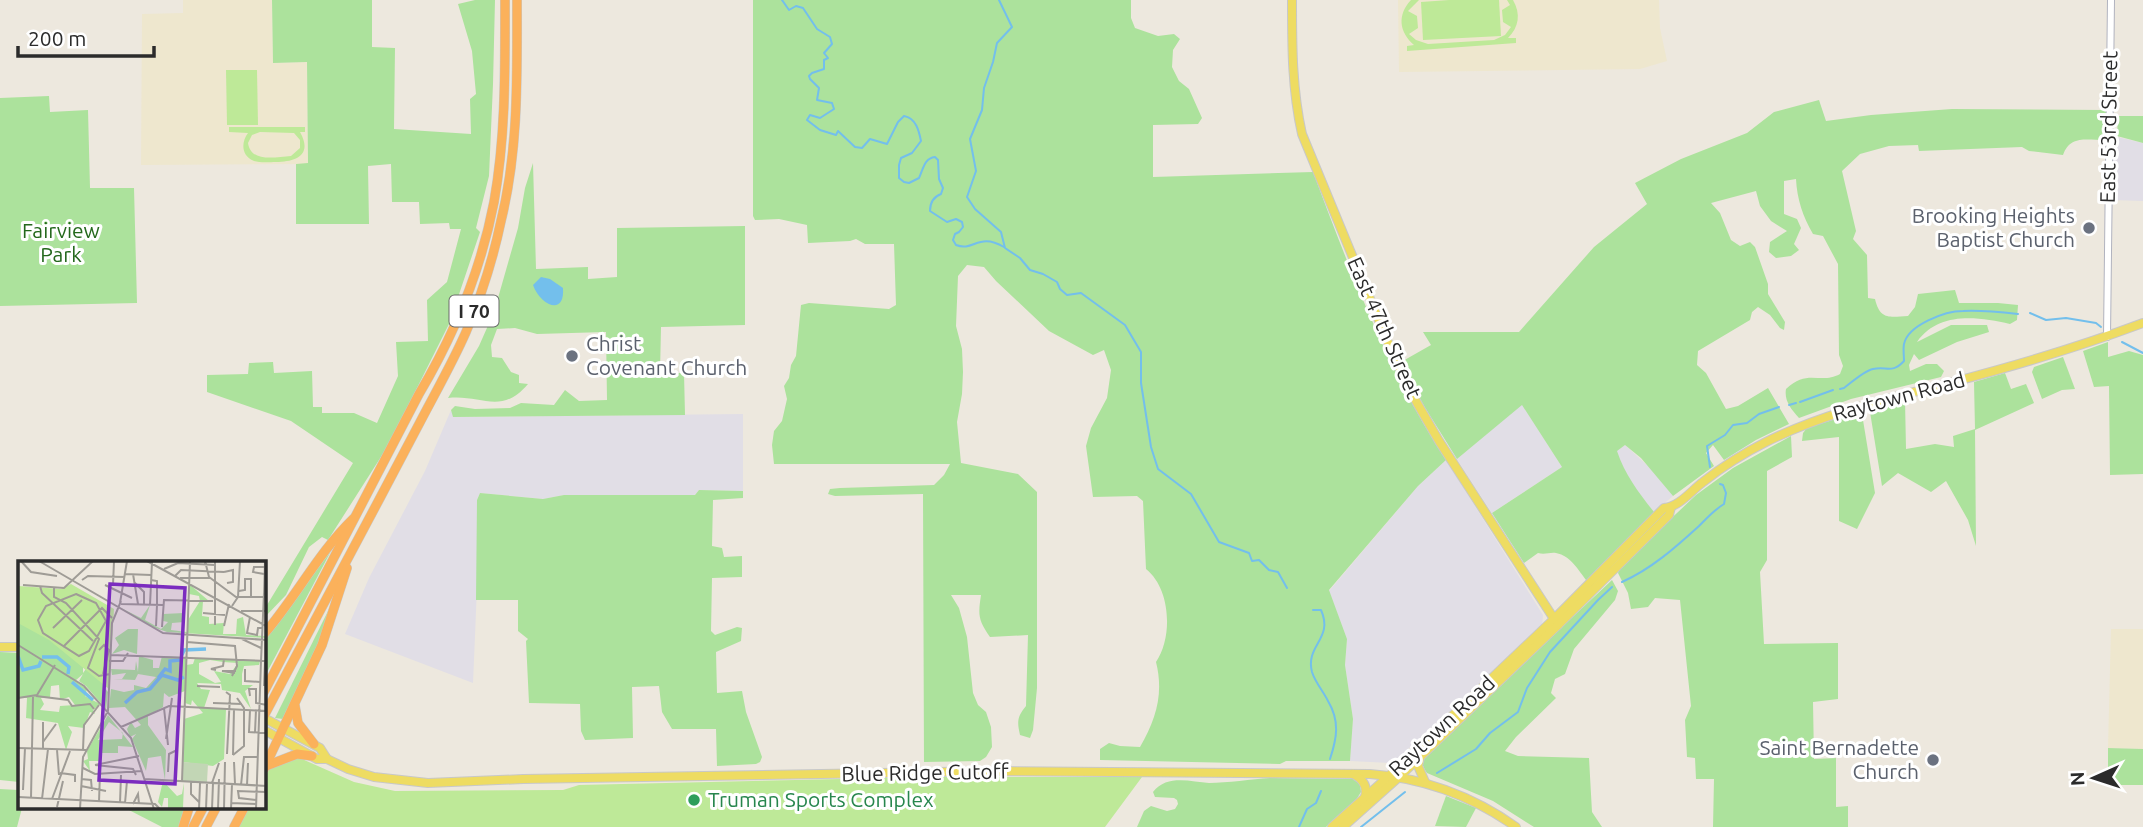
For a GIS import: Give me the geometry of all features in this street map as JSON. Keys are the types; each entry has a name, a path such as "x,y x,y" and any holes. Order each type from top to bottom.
{"highway":[{"name":"I 70","path":"266,688 419,394 442,355 482,250 494,202 499,163 505,69 505,0"},
{"name":"I 70","path":"266,713 438,390 479,298 502,221 514,154 517,0"},
{"path":"266,632 287,607 335,537 359,513"},
{"path":"266,762 271,734 280,726 295,703 322,645 351,552"},
{"path":"295,703 298,723 314,744"},
{"path":"266,768 297,754 312,756"},
{"path":"183,827 188,810"},
{"path":"193,827 202,810"},
{"path":"206,827 215,810"},
{"path":"234,827 243,810"}],"main road":[{"name":"East 47th Street","path":"1292,0 1292,69 1295,104 1302,134 1394,357 1439,441 1556,622"},
{"name":"Raytown Road","path":"1343,827 1669,515 1671,507 1723,467 1751,450 1796,429 1865,405 2022,364 2143,323"},
{"name":"Raytown Road","path":"1332,827 1365,797 1420,757 1556,622"},
{"path":"0,647 18,647"},
{"name":"Blue Ridge Cutoff","path":"266,718 322,749 327,759"},
{"name":"Blue Ridge Cutoff","path":"271,734 312,756 327,759 348,769 374,777 428,783 549,778 997,771 1394,776 1450,790 1516,827"},
{"path":"1420,757 1418,766 1425,782"},
{"path":"1353,774 1364,782 1365,797"}],"street":[{"name":"East 53rd Street","path":"2107,337 2111,0"}],"shaded area":[{"path":"183,0 272,0 273,63 307,62 308,164 141,165 142,14 183,13"},
{"path":"1398,0 1659,0 1660,28 1667,61 1640,69 1399,72"},
{"path":"2113,136 2143,143 2143,201 2112,200"},
{"path":"1522,404 1562,467 1492,513 1457,459"},
{"path":"451,410 454,417 743,414 743,491 699,490 695,495 564,495 543,499 480,493 477,500 478,564 473,683 345,634 369,578 425,471"},
{"path":"1625,445 1650,468 1673,496 1654,512 1636,490 1621,464 1616,451"},
{"path":"1446,460 1543,615 1542,627 1395,761 1350,761 1353,719 1345,665 1347,639 1329,591 1418,486"},
{"path":"2111,629 2143,629 2143,749 2108,748"}],"green space":[{"path":"272,0 372,0 372,47 395,48 394,129 471,134 470,99 476,94 472,51 458,4 475,0 495,0 489,176 476,228 480,232 449,324 386,449 328,540 322,537 309,547 286,595 266,616 266,607 353,463 291,421 207,392 207,375 248,374 249,363 273,362 274,373 312,371 313,407 322,407 322,413 354,413 377,423 398,376 396,342 428,341 427,300 447,282 461,229 450,229 449,223 420,224 419,202 392,202 391,164 368,166 369,224 296,224 296,164 308,163 307,62 273,63"},
{"path":"753,0 1131,0 1131,18 1135,28 1158,36 1174,34 1180,39 1173,50 1172,67 1179,81 1189,89 1202,118 1198,124 1153,125 1153,177 1313,172 1388,356 1446,460 1418,486 1329,590 1347,639 1345,665 1353,719 1350,761 1286,761 1280,764 1100,760 1100,749 1109,743 1140,747 1146,737 1159,696 1156,662 1167,627 1165,601 1160,588 1146,569 1143,501 1137,496 1093,497 1086,446 1091,428 1107,398 1111,370 1104,350 1093,355 1049,331 984,267 967,265 958,276 956,326 962,349 963,372 957,422 961,463 1018,474 1037,492 1037,688 1030,738 1020,735 1018,723 1026,706 1028,635 990,637 980,617 981,595 951,595 959,608 967,637 973,693 978,705 986,712 991,727 992,747 980,761 924,762 923,494 828,494 830,489 840,488 934,485 950,464 774,464 774,431 782,421 787,399 784,386 796,356 801,305 809,303 889,309 896,305 894,244 865,244 856,239 808,243 807,225 779,219 755,220"},
{"path":"1411,0 1419,0 1408,11 1417,16 1418,28 1409,34 1428,44 1494,40 1505,35 1511,27 1503,22 1502,10 1510,5 1507,0 1513,0 1518,20 1508,38 1516,38 1516,43 1407,51 1407,46 1414,45 1405,35 1402,17"},
{"path":"1499,0 1501,36 1423,40 1421,2"},
{"path":"226,70 257,70 258,125 227,125"},
{"name":"Fairview Park","path":"49,96 50,112 88,110 90,188 134,188 137,303 0,306 0,98"},
{"path":"1819,100 1826,121 1952,109 2106,110 2105,140 2074,141 2063,155 2029,151 2022,147 1919,151 1918,145 1889,146 1860,154 1842,171 1856,231 1853,239 1867,255 1868,298 1875,299 1880,311 1891,317 1908,316 1915,307 1918,294 1955,290 1959,303 2018,305 2017,320 2010,324 1972,318 1936,325 1917,342 1951,325 1987,325 1989,332 1957,342 1919,360 1914,354 1909,365 1910,371 1926,364 1937,364 1944,371 1941,377 1851,399 1799,418 1787,401 1786,389 1801,379 1833,377 1840,374 1843,366 1839,355 1838,264 1823,236 1813,234 1809,228 1799,201 1796,179 1784,181 1784,214 1797,219 1801,228 1794,244 1799,250 1791,256 1776,258 1769,252 1770,242 1787,231 1771,221 1760,206 1756,191 1711,203 1720,213 1731,240 1740,246 1750,242 1755,247 1768,284 1768,294 1785,322 1784,330 1758,307 1752,312 1750,320 1698,351 1697,365 1706,373 1726,409 1738,406 1768,388 1789,424 1724,460 1713,445 1706,453 1714,466 1673,496 1641,458 1625,445 1617,451 1620,460 1654,512 1587,581 1570,560 1556,553 1538,553 1524,563 1492,513 1562,467 1522,405 1457,459 1401,362 1431,345 1423,332 1519,332 1594,247 1647,204 1635,183 1681,159 1747,133 1774,112"},
{"path":"2118,116 2143,116 2143,143 2117,136"},
{"path":"229,127 305,127 305,132 300,132 305,146 300,156 290,161 254,161 247,156 244,148 248,133 229,132","holes":["260,132 294,133 300,140 300,148 291,156 259,156 254,154 248,143 252,135"]},
{"path":"533,163 536,269 588,267 588,279 617,277 617,228 745,226 745,325 661,327 660,373 684,373 685,415 453,417 451,410 455,406 475,409 510,408 521,403 554,405 565,390 579,401 607,400 606,332 537,334 515,328 497,329 491,345 492,357 502,358 511,372 519,375 519,383 528,384 518,394 500,401 448,398 479,346 494,312"},
{"path":"2108,342 2108,357 2129,351 2143,355 2143,474 2110,475 2109,386 2094,387 2083,351"},
{"path":"2063,357 2075,389 2062,390 2042,399 2032,372 2034,367"},
{"path":"2005,373 2011,389 2026,384 2034,403 1975,430 1976,546 1968,520 1946,481 1931,492 1898,473 1882,486 1870,412 1874,408 1905,400 1906,449 1935,444 1954,447 1953,436 1975,429 1974,382"},
{"path":"1858,412 1862,414 1875,493 1857,529 1839,521 1839,437 1802,441 1807,428"},
{"path":"1791,436 1792,457 1767,471 1767,560 1760,572 1764,644 1838,643 1838,699 1813,702 1814,759 1836,758 1836,807 1848,806 1848,827 1713,827 1714,779 1696,779 1695,758 1687,757 1685,720 1691,706 1680,600 1655,598 1648,607 1631,609 1628,593 1618,573 1621,566 1696,495 1733,468"},
{"path":"699,490 743,491 743,498 713,500 712,546 722,548 724,557 742,556 742,577 712,578 711,631 715,635 737,627 742,628 741,641 716,652 717,693 742,691 746,712 762,757 756,764 717,766 716,729 672,729 662,712 659,686 632,687 633,738 585,740 581,731 580,704 529,703 528,639 518,631 518,600 476,600 477,500 480,493 543,499 564,495 695,495"},
{"path":"331,551 266,674 266,637"},
{"path":"1612,580 1618,591 1615,600 1574,649 1565,674 1555,679 1551,693 1556,698 1505,751 1518,756 1589,758 1592,812 1602,827 1534,827 1493,801 1427,773 1423,764 1426,755"},
{"path":"330,607 322,639 283,719 275,718"},
{"path":"0,652 18,653 18,782 0,780"},
{"path":"2108,748 2143,749 2143,785 2108,785"},
{"name":"Truman Sports Complex","path":"293,758 302,759 354,782 395,791 563,790 579,785 931,777 1142,777 1105,827 238,827 247,810 266,810 266,775 274,766"},
{"path":"1270,778 1353,779 1360,784 1361,792 1356,800 1326,827 1137,827 1144,811 1151,806 1167,811 1175,809 1177,800 1155,797 1153,792 1165,783 1180,780 1216,783"},
{"path":"0,789 18,790 18,810 21,810 17,827 0,827"},
{"path":"1446,796 1476,808 1466,827 1435,826"},
{"path":"129,810 186,810 180,827 162,827"}],"water":[{"path":"541,277 550,279 563,288 560,303 551,305 536,292 533,285"}],"waterway":[{"path":"782,0 789,10 796,6 803,8 817,29 830,37 832,44 824,53 828,58 824,60 824,69 809,76 819,88 817,100 832,103 834,109 820,118 810,115 807,120 820,130 836,135 838,131 855,147 862,148 870,139 887,144 898,122 904,116 908,117 918,129 921,141 912,153 901,158 899,178 909,183 919,178 926,162 935,157 938,160 939,179 943,188 941,194 932,201 930,211 947,222 956,219 962,222 963,227 953,240 956,245 967,246 988,241 1004,247"},
{"path":"999,0 1012,27 997,43 984,88 982,110 970,139 976,171 967,197 975,209 1001,232 1005,248 1020,258 1030,270 1057,282 1067,295 1081,293 1125,325 1141,352 1141,383 1151,447 1158,469 1191,494 1219,542 1249,553 1252,561 1259,560 1269,570 1278,572 1287,588"},
{"path":"1840,389 1869,370 1900,365 1904,361 1907,337 1920,325 1937,316 1970,311 2018,314"},
{"path":"2030,313 2046,320 2066,318 2096,323 2101,327"},
{"path":"2122,342 2143,353"},
{"path":"1800,402 1833,390"},
{"path":"1789,405 1796,403"},
{"path":"1710,467 1707,446 1725,435 1733,425 1747,423 1759,414 1779,407"},
{"path":"1622,582 1662,557 1724,504 1726,493 1720,484"},
{"path":"1437,773 1476,749 1490,733 1518,712 1527,688 1550,652 1612,587"},
{"path":"1313,610 1321,610 1324,628 1312,655 1312,672 1332,708 1336,723 1336,737 1330,759"},
{"path":"1299,827 1307,809 1316,803 1321,791"},
{"path":"1361,827 1405,792"}],"place":[{"name":"Brooking Heights Baptist Church","path":"2089,228"},
{"name":"Christ Covenant Church","path":"572,356"},
{"name":"Saint Bernadette Church","path":"1933,760"},
{"name":"Truman Sports Complex","path":"694,800"}]}
